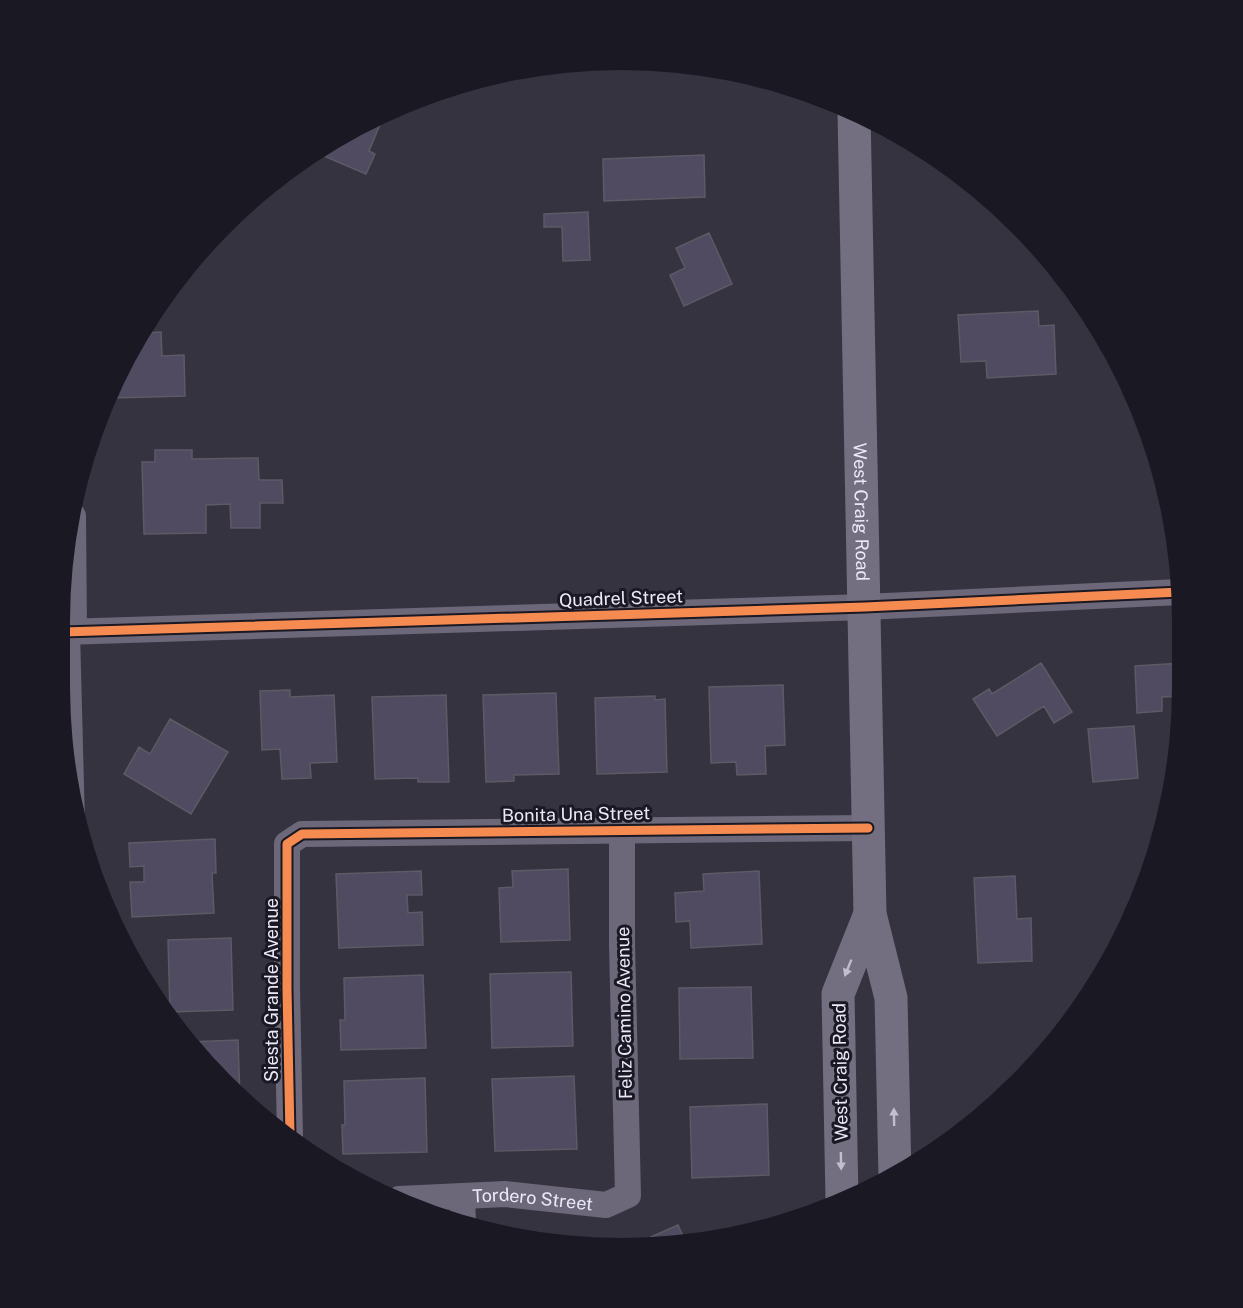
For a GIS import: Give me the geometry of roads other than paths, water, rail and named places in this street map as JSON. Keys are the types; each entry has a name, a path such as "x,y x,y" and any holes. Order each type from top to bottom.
{"main road":[{"name":"West Craig Road","path":"854,122 870,914 891,998 895,1165"},
{"name":"West Craig Road","path":"842,1192 838,994 870,914"}],"street":[{"name":"Quadrel Street","path":"70,631 865,607 1171,592"},
{"name":"Bonita Una Street","path":"287,844 302,834 868,828"},
{"name":"Feliz Camino Avenue","path":"622,831 622,956 628,1195"},
{"name":"Siesta Grande Avenue","path":"287,844 286,989 290,1127"},
{"name":"Tordero Street","path":"430,1203 462,1196 505,1194 606,1205 628,1195"},
{"path":"462,1196 463,1214"}],"lane":[{"path":"70,650 76,763"}]}
